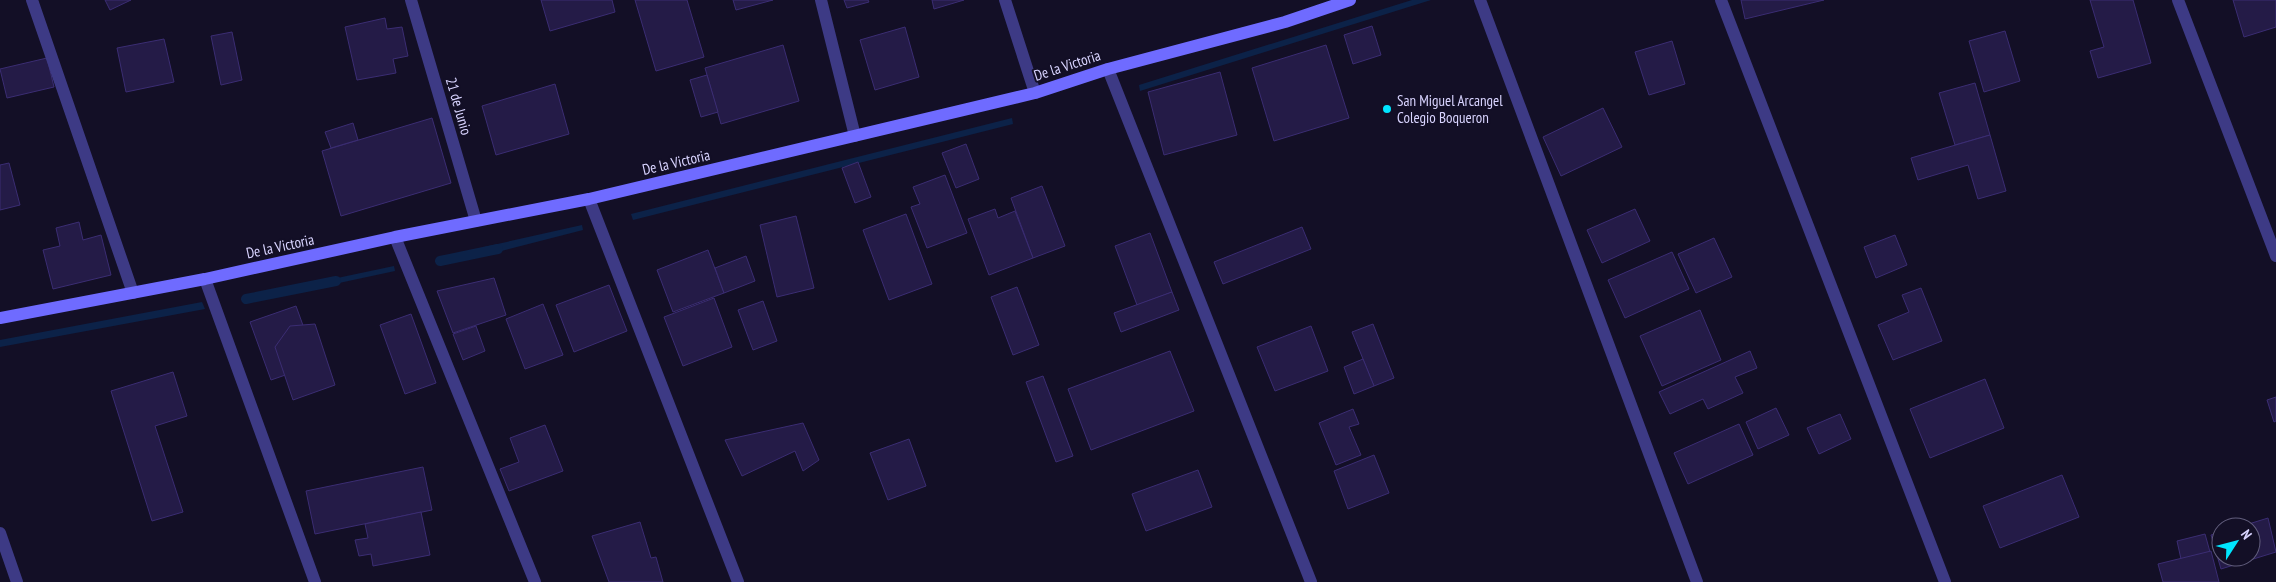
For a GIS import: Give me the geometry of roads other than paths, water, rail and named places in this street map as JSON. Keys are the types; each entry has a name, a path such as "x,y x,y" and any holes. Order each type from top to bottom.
{"main road":[{"name":"De la Victoria","path":"0,318 206,279 395,237 588,200 1035,93 1108,69 1285,22 1350,0"}],"street":[{"path":"32,0 133,293"},
{"name":"21 de Junio","path":"411,0 476,221"},
{"path":"821,0 855,136"},
{"path":"1005,0 1035,93"},
{"path":"1480,0 1697,582"},
{"path":"1721,0 1945,582"},
{"path":"2178,0 2276,256"},
{"path":"1108,69 1311,582"},
{"path":"588,200 738,582"},
{"path":"395,237 535,582"},
{"path":"206,279 315,582"},
{"path":"0,533 17,582"}],"water":[{"path":"1412,0 1431,0 1140,91 1139,85"},
{"path":"1012,118 1013,124 633,220 631,214"},
{"path":"582,225 583,230 486,255 484,247"},
{"path":"394,266 395,271 325,286 323,281"},
{"path":"202,302 205,309 0,347 0,340"}],"waterway":[{"path":"440,261 498,249"},
{"path":"246,299 336,281"}],"place":[{"name":"San Miguel Arcangel Colegio Boqueron","path":"1387,109"}]}
